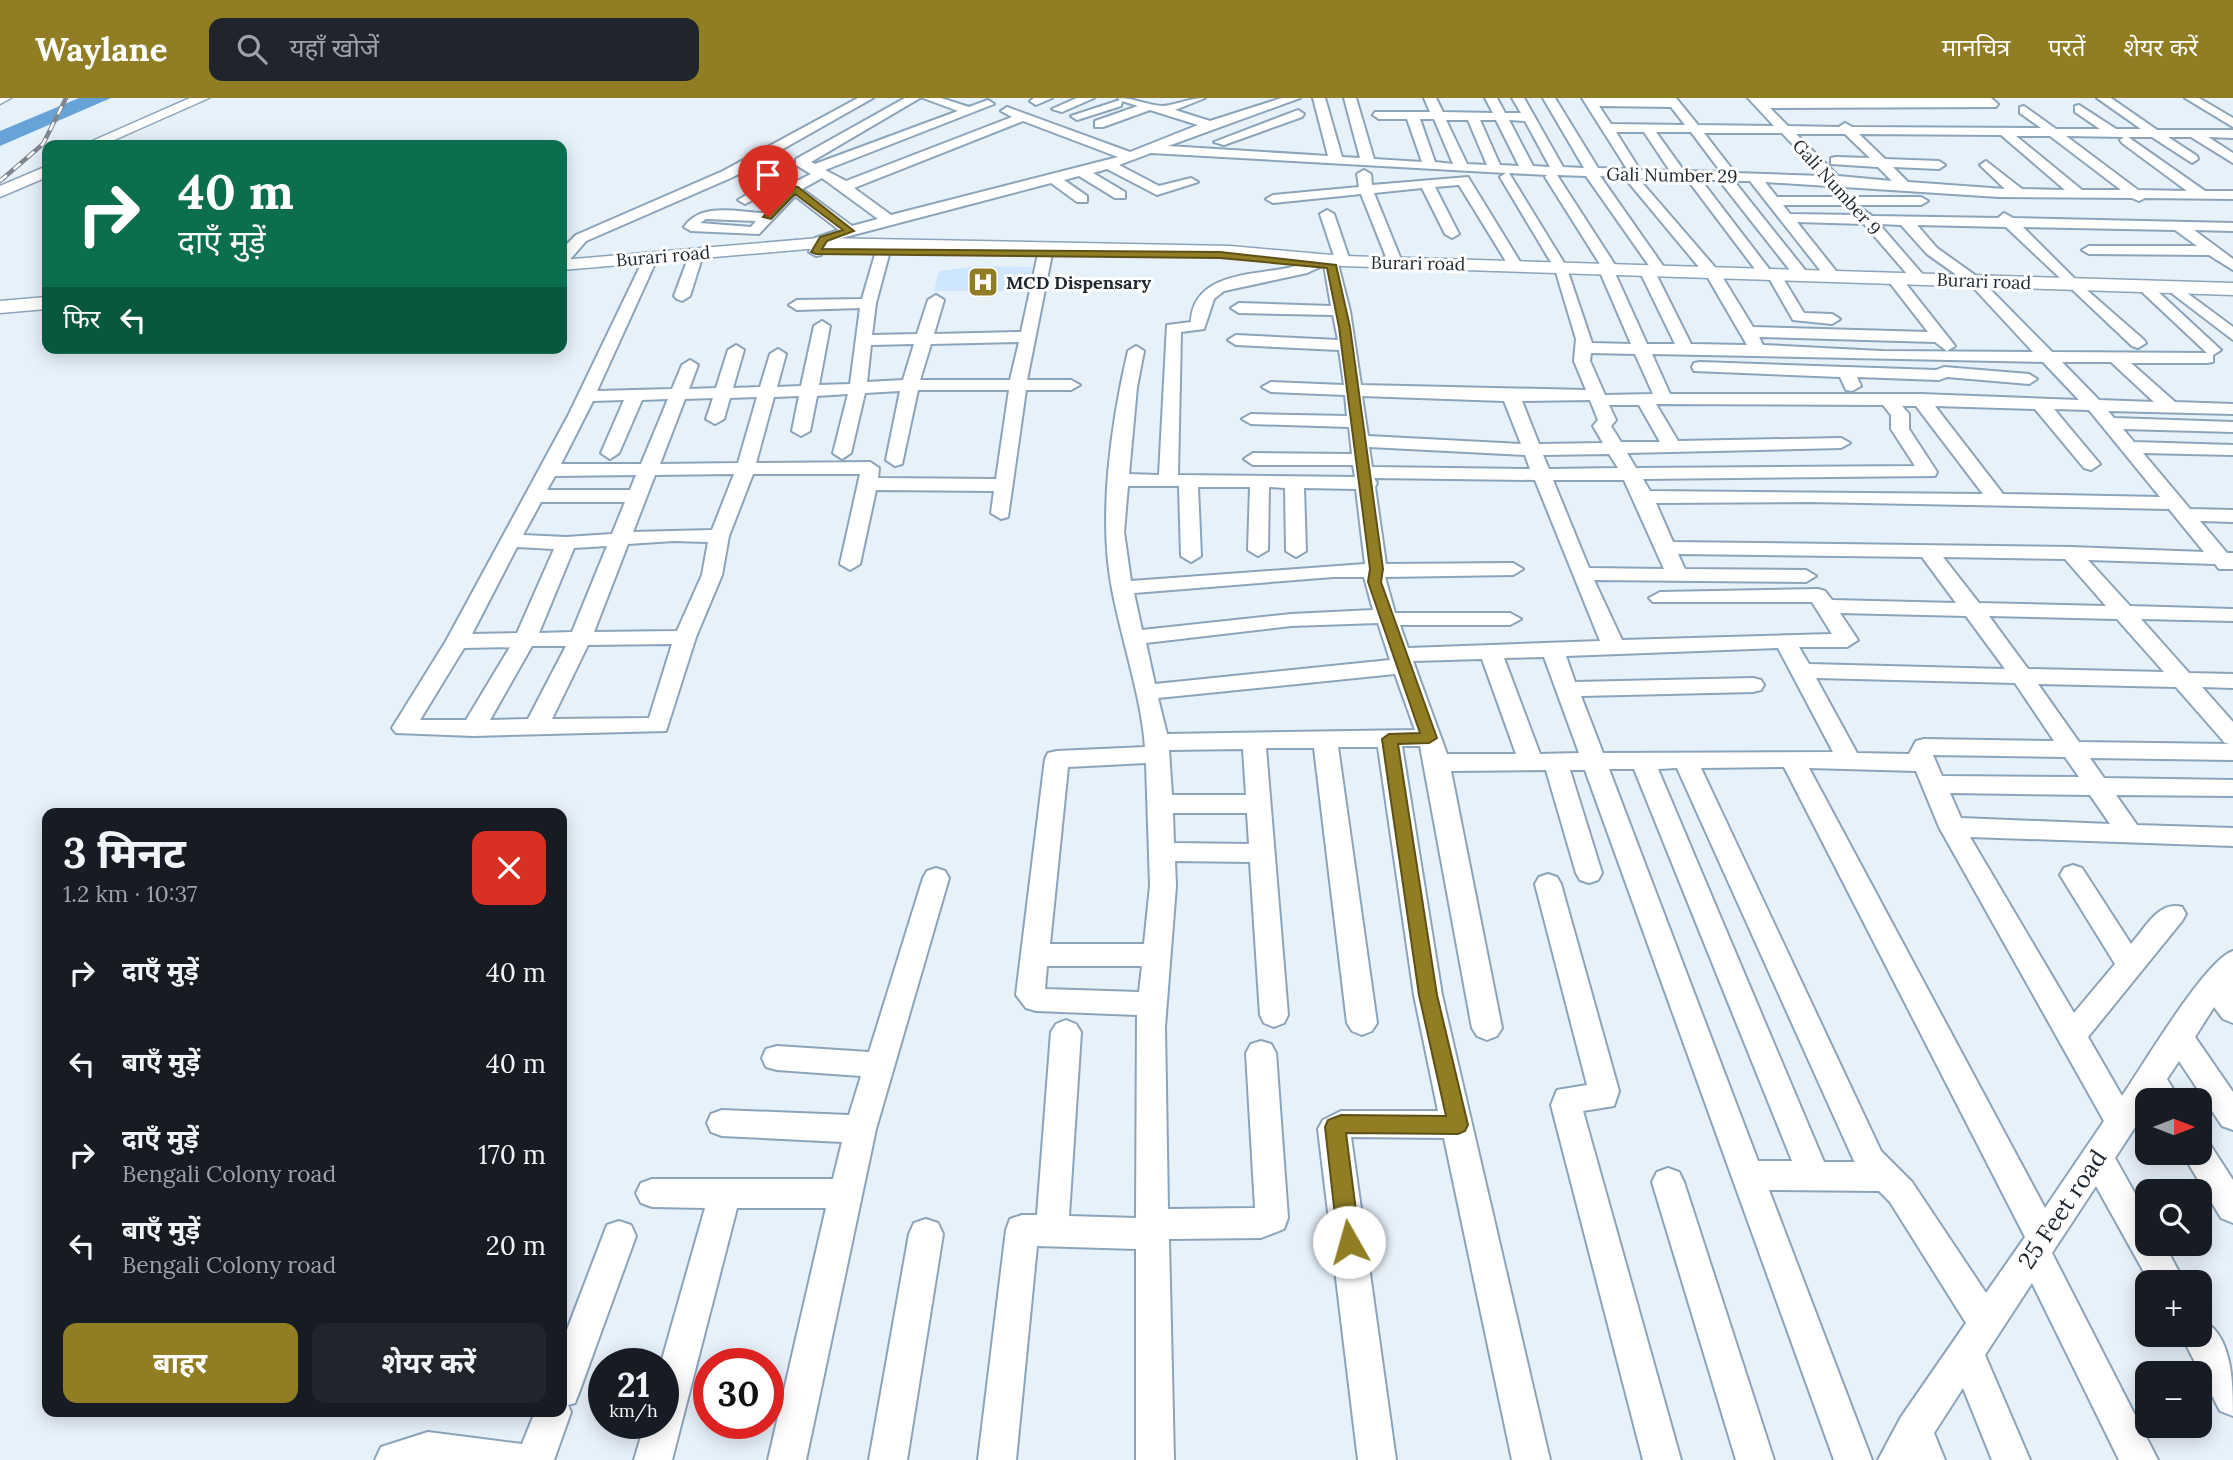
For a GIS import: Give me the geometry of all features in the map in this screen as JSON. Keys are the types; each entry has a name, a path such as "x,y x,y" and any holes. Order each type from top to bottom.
{"main road":[{"path":"103,140 202,98"},
{"path":"119,140 216,98"},
{"path":"0,184 42,166"},
{"path":"0,192 42,173"},
{"name":"Burari road","path":"567,263 694,261 818,247 883,251 980,249 1045,254 1220,255 1330,263 1560,268 1898,283 1976,283"},
{"name":"Burari road","path":"567,272 737,249 818,247 1230,251 1330,263 1395,262 1560,268"},
{"name":"Burari road","path":"1771,276 1919,279 2233,292"},
{"name":"Burari road","path":"2076,287 2233,292"},
{"path":"0,307 42,303"},
{"path":"0,317 42,313"}],"street":[{"path":"567,254 581,238 728,174 851,103 867,98"},
{"path":"888,220 844,187 801,162 914,98"},
{"path":"929,98 966,105 988,104 1131,157"},
{"path":"1058,108 1088,98"},
{"path":"1077,116 1199,98"},
{"path":"818,247 850,231 888,220 1109,165 1210,125 1294,98 1299,120 1220,142"},
{"path":"1320,98 1336,160"},
{"path":"1350,98 1366,162 1366,190 1395,262"},
{"path":"1398,98 1409,115 1430,167"},
{"path":"1430,98 1463,174 1515,265"},
{"path":"1466,98 1501,173 1560,268 1584,348 1582,361 1607,422 1602,426 1644,497 1677,575"},
{"path":"1491,98 1528,170"},
{"path":"1518,98 1608,270 1664,399"},
{"path":"1549,98 1654,272 1685,348"},
{"path":"1757,101 1819,104 1961,101 1992,104 1984,98"},
{"path":"2103,98 2192,159"},
{"path":"2191,98 2233,123"},
{"path":"1589,100 1672,101 1801,275"},
{"path":"1589,100 1632,174 1713,274 1758,349"},
{"path":"1620,100 1771,276 1801,318 1927,320"},
{"path":"1651,101 1672,129"},
{"name":"Gali Number 9","path":"1757,101 1817,162 1919,279"},
{"path":"1961,101 1978,115"},
{"path":"1819,104 1873,147 1881,163 1904,185"},
{"path":"737,249 796,188 966,105"},
{"path":"886,132 966,105"},
{"path":"1099,124 1148,106 1210,125"},
{"path":"2079,109 2197,195"},
{"path":"821,174 1004,110"},
{"path":"1876,110 1900,132"},
{"path":"1905,115 2019,114 2055,134 2233,266"},
{"path":"2150,114 2233,159"},
{"path":"1379,115 1529,117"},
{"path":"844,187 1022,117"},
{"path":"1607,128 2120,137 2233,134"},
{"path":"1978,133 1999,150"},
{"path":"2005,133 2079,194"},
{"path":"1176,139 1306,147 1308,158"},
{"path":"1776,146 1801,146"},
{"path":"1151,149 1430,167 1463,174"},
{"path":"1718,160 1742,161"},
{"path":"1836,161 1939,165"},
{"path":"1792,162 1817,162"},
{"path":"1109,165 1156,191 1191,182"},
{"path":"1986,165 2018,193"},
{"path":"1501,173 1528,170 1556,174"},
{"path":"1082,172 1120,195"},
{"path":"1965,173 1985,197 2076,287 2138,343"},
{"path":"1273,199 1426,183 1463,174 1556,174"},
{"name":"Gali Number 29","path":"1556,174 1754,177 1845,194 1904,185 1985,197 2018,193 2233,195"},
{"path":"2030,176 2051,193"},
{"path":"1754,177 1832,276"},
{"path":"1054,179 1082,199"},
{"path":"745,200 778,181 796,188 850,231"},
{"path":"1426,183 1452,234"},
{"path":"909,215 925,222 1069,190"},
{"path":"1769,195 1985,197 2150,205 2220,205"},
{"path":"1327,214 1330,263 1342,311 1354,390 1376,569 1374,582 1433,750 1487,1028"},
{"path":"754,231 691,227 697,218 704,215 768,217"},
{"path":"1786,218 2233,227"},
{"path":"1905,220 1932,251 1976,283 2034,341 2094,405 2178,509 2229,563"},
{"path":"2089,250 2233,251"},
{"path":"842,453 858,388 868,303 883,251"},
{"path":"1001,513 1018,384 1045,254"},
{"path":"649,261 586,396 535,496 457,641 404,729 659,726 685,637 712,575 719,536 745,470 778,354"},
{"path":"682,296 694,261"},
{"path":"1191,556 1178,482 1173,328 1198,326 1203,303 1222,286 1301,272 1330,263"},
{"path":"1898,283 1955,355"},
{"path":"2149,291 2209,351"},
{"path":"2179,292 2233,335"},
{"path":"895,460 910,385 936,300"},
{"path":"797,304 868,303"},
{"path":"1239,308 1342,311"},
{"path":"802,431 801,424 812,391 822,326"},
{"path":"1747,332 2138,343 2209,351"},
{"path":"865,340 1029,337"},
{"path":"1236,340 1348,345"},
{"path":"1584,348 1758,349 1882,356 2115,357 2209,351"},
{"path":"715,419 736,350"},
{"path":"1136,351 1128,387 1114,532 1122,588 1158,748 1163,886 1152,1004 1155,1460"},
{"path":"2115,357 2170,407"},
{"path":"536,727 580,639 690,365"},
{"path":"1700,367 1939,376 1944,372 2029,379"},
{"path":"1847,372 1858,399"},
{"path":"586,396 812,391 910,385 1071,385"},
{"path":"1271,387 1598,398 1920,399 2042,406 2233,409"},
{"path":"610,453 635,395"},
{"path":"1511,396 1530,450 1614,647"},
{"path":"1644,399 1672,446"},
{"path":"1920,399 1997,499"},
{"path":"1251,419 1362,455 1540,474 1928,472 1899,429 1900,414 1888,400"},
{"path":"2042,406 2091,464"},
{"path":"2108,423 2233,427"},
{"path":"1252,459 1841,443"},
{"path":"2127,447 2233,450"},
{"path":"1117,480 1294,482 1362,455"},
{"path":"548,470 870,468 850,564"},
{"path":"1258,550 1260,482"},
{"path":"1294,482 1296,551"},
{"path":"867,484 1005,485"},
{"path":"535,496 636,496"},
{"path":"1644,497 1997,499 2178,509 2233,516"},
{"path":"511,541 566,543 621,538 719,536"},
{"path":"473,728 525,640 566,543"},
{"path":"1664,548 2071,554 2229,563"},
{"path":"1146,692 1491,652 1847,640 1791,549"},
{"path":"1928,552 1973,609 2130,834"},
{"path":"2071,554 2120,613 2181,679 2221,712 2233,737"},
{"path":"1122,588 1269,574 1376,569 1513,569"},
{"path":"1581,574 1806,576"},
{"path":"1660,598 2233,615"},
{"path":"1133,638 1291,620 1510,619"},
{"path":"457,641 685,637"},
{"path":"1785,641 1849,760"},
{"path":"1552,649 1853,1460"},
{"path":"1491,652 1543,761 1590,873"},
{"path":"1803,671 2233,681"},
{"path":"1567,690 1752,685"},
{"path":"1389,739 1428,995 1531,1460"},
{"path":"1152,1004 1033,999 1030,995 1058,759 1254,741 1389,739 1433,750 1543,761 1849,760 1929,774 2097,787 2233,788"},
{"path":"1325,740 1362,1023"},
{"path":"1254,741 1274,1014"},
{"path":"2121,1122 1952,827 1920,750 1930,746 2072,751 2233,752"},
{"path":"1792,759 2038,1244 2139,1460"},
{"path":"1643,761 1814,1176"},
{"path":"1686,761 1870,1161 1900,1192 1986,1323"},
{"path":"1160,804 1259,804"},
{"path":"1952,827 2233,837"},
{"path":"1161,852 1262,853"},
{"path":"2073,875 2130,965"},
{"path":"787,1460 860,1129 936,878"},
{"path":"1548,884 1604,1091 1603,1097 1568,1099 1566,1105 1662,1460"},
{"path":"2071,1036 2172,914"},
{"path":"1036,954 1156,956"},
{"name":"25 Feet road","path":"2158,1088 2178,1036 2227,986"},
{"path":"1052,1230 1066,1032"},
{"path":"2178,1036 2233,1117"},
{"path":"998,1460 1021,1233 1025,1229 1153,1229 1261,1223 1272,1218 1261,1053"},
{"path":"777,1058 878,1065"},
{"name":"25 Feet road","path":"1912,1450 1966,1353 2121,1122 2135,1110"},
{"path":"722,1123 860,1129"},
{"path":"1377,1460 1334,1129 1341,1124 1458,1125"},
{"path":"2097,1157 2161,1270"},
{"path":"2206,1166 2233,1208"},
{"path":"1745,1175 1884,1177"},
{"path":"1668,1182 1755,1460"},
{"path":"652,1193 845,1194"},
{"path":"653,1460 725,1193"},
{"path":"888,1460 926,1234"},
{"path":"567,1376 619,1236"},
{"path":"2205,1347 2233,1398"},
{"path":"1966,1353 2011,1460"},
{"path":"535,1460 551,1417"},
{"path":"397,1460 428,1451 499,1460"}],"shaded area":[{"name":"MCD Dispensary","path":"979,266 1032,267 1029,291 934,291 939,271"}],"water":[{"path":"79,98 111,98 0,146 0,131"}],"railway":[{"path":"45,140 66,98"},
{"path":"0,181 42,145"}],"place":[{"name":"MCD Dispensary","path":"983,282"}],"route":[{"path":"768,217 794,189 850,231 824,239 819,243 816,252 1220,255 1331,265 1345,327 1358,422 1360,460 1365,472 1372,517 1376,569 1374,582 1429,738 1389,739 1428,995 1458,1125 1341,1124 1335,1127 1349,1242"}]}
